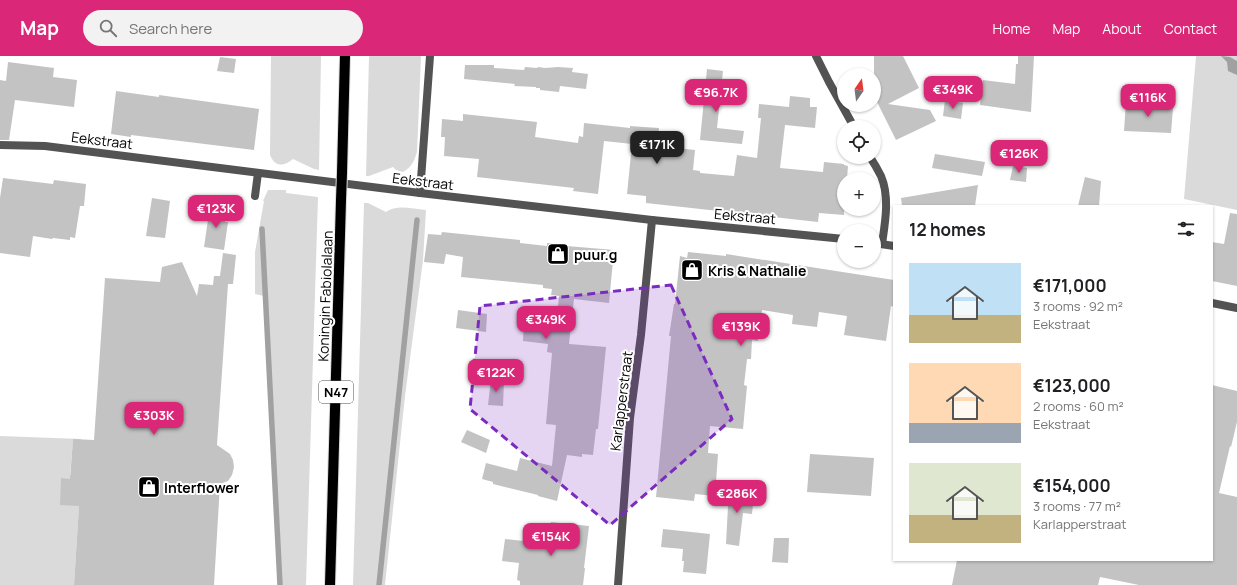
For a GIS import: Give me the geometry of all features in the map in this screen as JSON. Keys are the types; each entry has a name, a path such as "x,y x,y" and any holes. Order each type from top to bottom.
{"main road":[{"name":"Koningin Fabiolalaan","path":"330,585 345,56"}],"street":[{"path":"420,193 430,56"},
{"path":"816,56 850,120"},
{"name":"Eekstraat","path":"0,145 45,146 420,193 652,220 837,238"},
{"path":"874,164 881,177 883,185 886,217 881,234"},
{"path":"255,196 258,173"},
{"name":"Karlapperstraat","path":"618,585 630,418 641,335 652,220"},
{"path":"881,244 893,246"},
{"path":"1213,303 1237,308"}],"highlighted area":[{"path":"671,285 732,419 610,525 470,409 480,306"}],"shaded area":[{"path":"271,56 321,56 319,170 293,159 283,164 277,164 270,155"},
{"path":"369,56 421,56 417,152 412,164 403,172 396,170 393,167 366,176"},
{"path":"1196,56 1237,56 1237,210 1184,199"},
{"path":"1221,56 1230,57 1237,61 1237,75 1228,71 1227,62"},
{"path":"268,190 286,190 286,193 318,197 306,585 279,585 264,296 255,294 255,252 263,201"},
{"path":"364,203 368,203 386,212 395,208 426,210 423,260 405,396 385,585 353,585"},
{"path":"0,436 81,439 73,440 70,475 81,476 74,585 0,585"}],"building":[{"path":"874,56 903,56 919,88 888,104 930,110 936,121 896,140 881,110 881,68 874,68"},
{"path":"1018,56 1034,56 1031,112 980,105 983,80 1015,84"},
{"path":"220,57 236,59 234,73 217,71"},
{"path":"8,62 54,68 53,77 77,80 74,107 15,100 9,140 0,140 0,80 6,81"},
{"path":"465,65 494,65 494,68 524,70 525,67 573,68 572,72 588,74 586,89 560,86 559,92 540,90 540,88 536,87 514,86 515,84 464,79"},
{"path":"707,69 723,71 717,128 744,131 742,144 700,140"},
{"path":"116,91 159,97 159,95 259,109 254,150 131,135 131,137 111,134"},
{"path":"790,96 810,98 810,107 817,107 815,128 785,125 780,168 823,172 824,162 844,164 848,166 848,172 837,172 837,214 819,213 818,222 646,203 646,196 627,194 632,144 604,141 598,194 573,191 574,188 477,177 479,159 444,156 445,137 441,137 442,119 463,121 463,114 537,122 535,137 578,143 579,136 583,137 584,123 630,128 630,126 659,128 657,146 695,150 693,170 700,171 700,173 734,176 737,155 757,158 761,118 758,118 759,104 789,107"},
{"path":"945,100 963,103 961,119 943,116"},
{"path":"1126,102 1151,104 1151,107 1173,108 1171,133 1124,131"},
{"path":"935,154 985,162 982,176 932,168"},
{"path":"1013,166 1027,168 1026,182 1010,180"},
{"path":"1085,177 1101,181 1099,205 1078,205"},
{"path":"3,178 53,184 54,180 86,184 84,206 80,206 75,238 70,237 70,240 33,236 30,257 0,253 0,198"},
{"path":"978,185 975,205 902,205 901,198"},
{"path":"152,198 170,201 165,238 146,236"},
{"path":"210,206 227,209 225,222 228,222 224,250 204,247"},
{"path":"1230,213 1237,214 1237,286 1213,281 1213,242 1224,244"},
{"path":"442,232 520,240 520,243 547,246 547,243 614,250 609,303 574,299 569,344 606,347 598,429 596,429 593,455 582,454 582,457 567,455 557,501 493,484 493,482 482,479 486,463 517,471 520,458 552,466 556,425 546,424 552,353 547,352 548,344 523,341 524,323 556,326 559,296 551,295 552,289 543,288 543,285 461,277 463,257 446,254 444,264 424,262 428,234 441,235"},
{"path":"688,252 726,256 726,254 893,280 893,307 891,306 886,341 844,335 847,316 819,312 817,327 792,324 793,315 762,310 758,341 752,340 751,359 747,359 744,385 747,386 743,429 710,426 708,453 718,454 715,496 695,494 694,501 656,497 671,336 669,336 675,304 680,256 687,258"},
{"path":"223,253 236,255 233,284 228,284 217,445 230,454 234,467 232,475 228,481 220,484 214,585 74,585 79,506 60,505 61,478 70,479 73,439 94,440 105,278 160,282 162,267 182,262 197,296 199,284 213,285 214,276 220,276"},
{"path":"458,310 487,314 486,332 456,328"},
{"path":"491,379 504,380 503,406 488,405"},
{"path":"1213,385 1237,391 1237,422 1219,493 1237,497 1237,585 1139,585 1100,577 1098,585 952,585 957,561 1213,561"},
{"path":"467,430 490,440 486,453 461,442"},
{"path":"810,454 874,458 871,496 807,492"},
{"path":"729,487 744,488 743,494 754,495 752,514 743,513 739,546 726,544"},
{"path":"551,522 589,526 583,585 520,585 520,581 517,580 519,563 502,561 505,539 549,544"},
{"path":"663,529 710,534 706,574 683,572 683,549 661,547"},
{"path":"774,538 789,538 788,563 772,562"}],"waterway":[{"path":"379,585 417,220"},
{"path":"262,229 280,585"}],"place":[{"name":"puur.g","path":"558,254"},
{"name":"Kris & Nathalie","path":"692,270"},
{"name":"Interflower","path":"149,487"}]}
